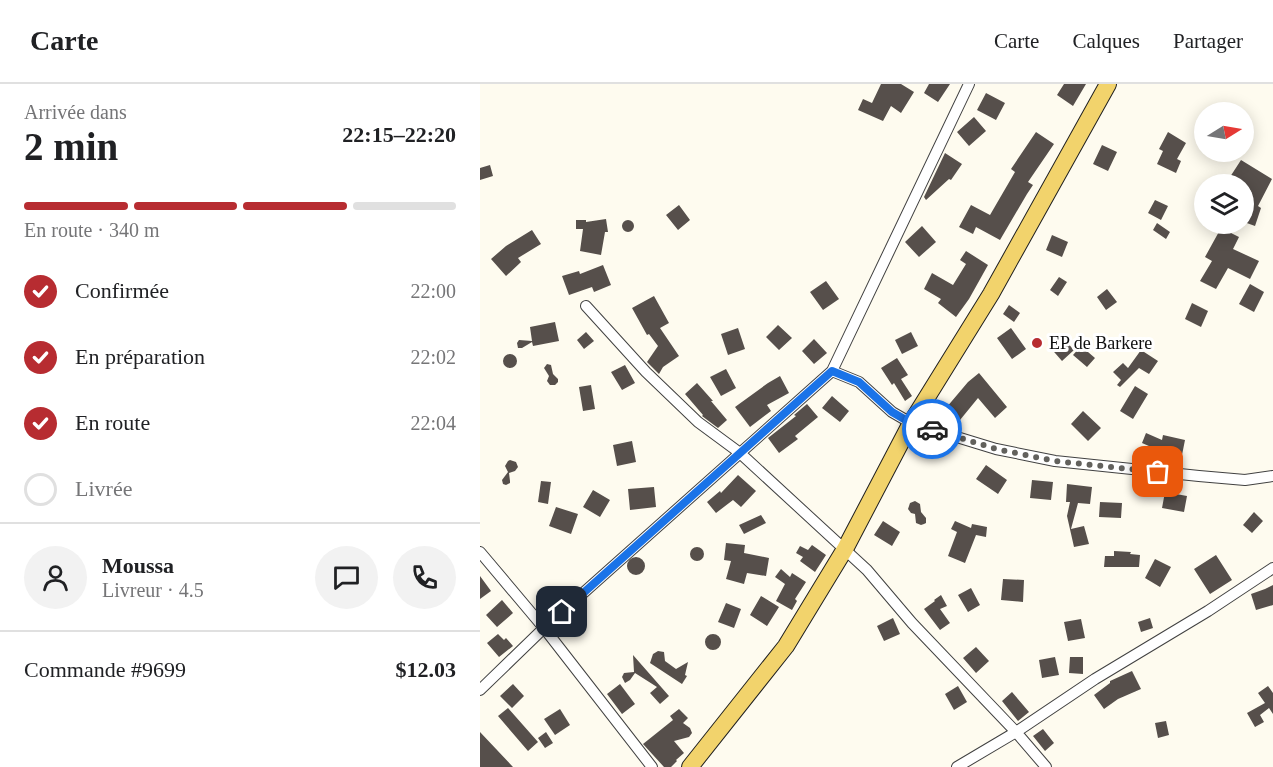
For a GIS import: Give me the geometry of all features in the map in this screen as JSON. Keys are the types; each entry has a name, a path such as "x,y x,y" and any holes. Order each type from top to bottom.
{"main road":[{"path":"690,767 786,646 845,549 911,423 991,294 1108,84"}],"street":[{"path":"480,690 544,628 832,371 969,84"},
{"path":"586,306 646,372 698,422 740,453 867,570 912,623 1016,732 1046,767"},
{"path":"832,371 859,382 892,412 911,423 996,449 1055,461 1199,476 1245,480 1273,476"},
{"path":"480,552 544,628 652,767"},
{"path":"957,767 1016,732 1095,679 1208,611 1273,568"}],"building":[{"path":"881,84 901,84 914,92 901,113 891,106 883,121 858,110 863,99 872,103"},
{"path":"929,84 950,84 938,102 924,93"},
{"path":"1064,84 1086,84 1073,106 1057,95"},
{"path":"986,93 1005,103 996,120 977,110"},
{"path":"974,117 986,131 969,146 957,132"},
{"path":"1036,132 1054,144 1028,182 1033,185 1000,240 976,227 973,234 959,227 971,205 990,215 1015,172 1011,169"},
{"path":"1168,132 1186,143 1177,159 1181,161 1176,173 1157,164 1163,151 1159,149"},
{"path":"1102,145 1117,152 1108,171 1093,164"},
{"path":"945,153 962,164 951,180 949,179 926,200 924,197"},
{"path":"1240,162 1244,162 1272,179 1258,206 1261,208 1255,226 1254,174 1232,174"},
{"path":"490,165 493,176 480,180 480,168"},
{"path":"1155,200 1168,206 1161,220 1148,213"},
{"path":"679,205 690,220 678,230 666,215"},
{"path":"606,219 608,232 605,232 601,255 580,251 583,229 576,229 576,220 586,220 586,222"},
{"path":"630,220 634,226 630,232 626,232 622,224"},
{"path":"1157,223 1170,232 1166,239 1153,230"},
{"path":"922,226 936,242 919,257 905,242"},
{"path":"532,230 541,244 518,258 521,262 506,276 491,259 506,246"},
{"path":"1218,234 1233,234 1239,237 1233,249 1259,261 1250,279 1228,268 1216,289 1200,281 1212,261 1205,257"},
{"path":"1052,235 1068,242 1062,257 1046,250"},
{"path":"966,251 988,265 956,317 938,303 941,299 924,289 932,273 953,285 966,264 960,260"},
{"path":"603,265 611,285 594,292 592,287 569,295 562,276 579,271 580,274"},
{"path":"1059,277 1067,282 1058,296 1050,290"},
{"path":"826,281 839,299 823,310 810,292"},
{"path":"1250,284 1264,292 1254,312 1239,304"},
{"path":"1107,289 1117,302 1106,310 1097,297"},
{"path":"654,296 669,323 660,328 679,356 663,367 659,374 647,362 658,346 649,334 647,335 632,308"},
{"path":"1192,303 1208,311 1201,327 1185,319"},
{"path":"1009,305 1020,313 1014,322 1003,314"},
{"path":"555,322 559,341 533,346 532,342 518,348 519,340 532,341 530,327"},
{"path":"778,325 792,338 779,350 766,337"},
{"path":"738,328 745,349 728,355 721,334"},
{"path":"1011,328 1026,349 1012,359 997,338"},
{"path":"586,332 594,341 584,349 577,340"},
{"path":"911,332 918,346 902,354 895,340"},
{"path":"1059,334 1074,350 1062,361 1048,345"},
{"path":"814,339 827,353 814,364 802,351"},
{"path":"1081,346 1095,358 1087,367 1073,355"},
{"path":"1141,350 1158,361 1149,374 1139,368 1120,387 1117,385 1121,380 1113,372 1123,363 1128,368"},
{"path":"510,354 515,356 517,361 515,366 510,368 505,366 503,361 505,356"},
{"path":"897,358 908,375 901,379 912,396 905,401 881,368"},
{"path":"547,364 551,365 553,374 558,379 555,385 550,385 547,381 549,376 544,368"},
{"path":"625,365 635,383 622,390 611,372"},
{"path":"726,369 736,388 721,396 710,377"},
{"path":"979,373 1007,407 995,418 978,398 960,420 946,408 968,382"},
{"path":"780,376 789,393 767,405 771,411 750,427 735,407"},
{"path":"697,383 727,420 718,428 702,416 685,394"},
{"path":"591,385 595,409 583,411 579,387"},
{"path":"1135,386 1148,394 1133,419 1120,411"},
{"path":"832,396 849,411 840,422 822,408"},
{"path":"807,404 818,417 795,436 798,439 779,453 768,438 796,416 794,415"},
{"path":"1083,411 1101,428 1088,441 1071,424"},
{"path":"1146,433 1162,440 1163,435 1185,440 1182,455 1158,450 1142,443"},
{"path":"632,441 636,462 617,466 613,445"},
{"path":"510,460 516,462 518,467 509,473 510,483 506,485 502,480 508,472 505,466"},
{"path":"986,465 1007,480 998,494 976,479"},
{"path":"738,475 756,491 741,507 733,500 716,513 707,502 720,491 721,493"},
{"path":"1032,480 1053,482 1051,500 1030,498"},
{"path":"541,481 551,482 548,504 538,502"},
{"path":"1067,484 1092,487 1090,504 1078,503 1071,529 1084,526 1089,544 1074,547 1067,516 1070,502 1066,502"},
{"path":"654,487 656,507 630,510 628,489"},
{"path":"593,490 610,500 600,517 583,507"},
{"path":"1165,492 1187,496 1184,512 1162,508"},
{"path":"915,501 920,504 921,512 926,518 926,523 921,525 916,523 915,514 908,509 910,503"},
{"path":"1100,502 1122,503 1121,518 1099,517"},
{"path":"556,507 578,514 571,534 549,526"},
{"path":"1254,512 1263,521 1252,533 1243,525"},
{"path":"761,515 766,523 744,534 739,525"},
{"path":"883,521 900,532 892,546 874,535"},
{"path":"955,521 971,528 972,524 987,527 986,537 976,535 965,563 948,556 957,532 951,529"},
{"path":"726,543 745,545 744,553 769,558 766,576 747,573 744,584 726,579 731,561 724,560"},
{"path":"812,545 826,555 815,572 800,561 803,557 796,553 800,546 808,550"},
{"path":"697,547 702,549 704,554 702,559 697,561 692,559 690,554 692,549"},
{"path":"1114,551 1140,555 1139,567 1104,567 1105,556 1114,556"},
{"path":"1216,555 1232,580 1210,594 1194,569"},
{"path":"636,557 642,560 645,566 642,572 636,575 630,572 627,566 630,560"},
{"path":"1155,559 1171,567 1160,587 1145,578"},
{"path":"781,569 790,577 792,573 806,582 795,599 797,601 792,610 776,601 785,584 775,577"},
{"path":"480,576 491,591 480,599"},
{"path":"1003,579 1024,580 1023,602 1001,600"},
{"path":"1273,585 1273,605 1256,610 1251,594"},
{"path":"971,588 980,605 968,612 958,595"},
{"path":"941,595 947,606 940,609 950,623 940,630 924,609"},
{"path":"761,596 779,607 767,626 750,615"},
{"path":"502,600 513,613 497,627 486,615"},
{"path":"726,603 741,609 734,628 718,622"},
{"path":"893,618 900,634 884,641 877,626"},
{"path":"1150,618 1153,628 1141,632 1138,622"},
{"path":"1081,619 1085,638 1068,641 1064,622"},
{"path":"498,634 504,640 506,638 513,646 499,657 487,643"},
{"path":"713,634 721,642 713,650 705,642"},
{"path":"976,647 989,661 976,673 963,658"},
{"path":"658,651 664,652 665,661 676,669 688,662 685,675 687,676 682,684 650,663 653,654"},
{"path":"633,655 669,696 660,704 650,693 657,687 635,673 625,683 622,677 624,673 634,672"},
{"path":"1055,657 1059,675 1042,678 1039,660"},
{"path":"1070,657 1083,657 1083,674 1069,673"},
{"path":"1132,671 1141,689 1118,699 1104,709 1094,695 1110,681"},
{"path":"513,684 524,696 512,708 500,696"},
{"path":"620,684 635,704 622,714 607,694"},
{"path":"958,686 967,702 954,710 945,694"},
{"path":"1268,686 1273,693 1273,714 1269,708 1260,715 1264,722 1255,727 1247,713 1265,703 1258,693"},
{"path":"1012,692 1029,712 1018,721 1002,701"},
{"path":"508,708 538,742 528,751 498,716"},
{"path":"560,709 570,725 555,735 544,719"},
{"path":"679,709 688,718 683,723 690,728 692,733 689,737 674,741 684,753 671,767 664,767 643,744 673,720 670,716"},
{"path":"1166,721 1169,735 1158,738 1155,723"},
{"path":"1043,729 1054,743 1045,751 1033,736"},
{"path":"480,732 513,767 480,767"},
{"path":"546,732 553,743 545,748 538,738"}],"way so far":[{"path":"932,429 996,449 1055,461 1158,472"}],"place":[{"name":"EP de Barkere","path":"1037,343"}],"route":[{"path":"562,612 832,371 859,382 892,412 911,423 932,429"}]}
